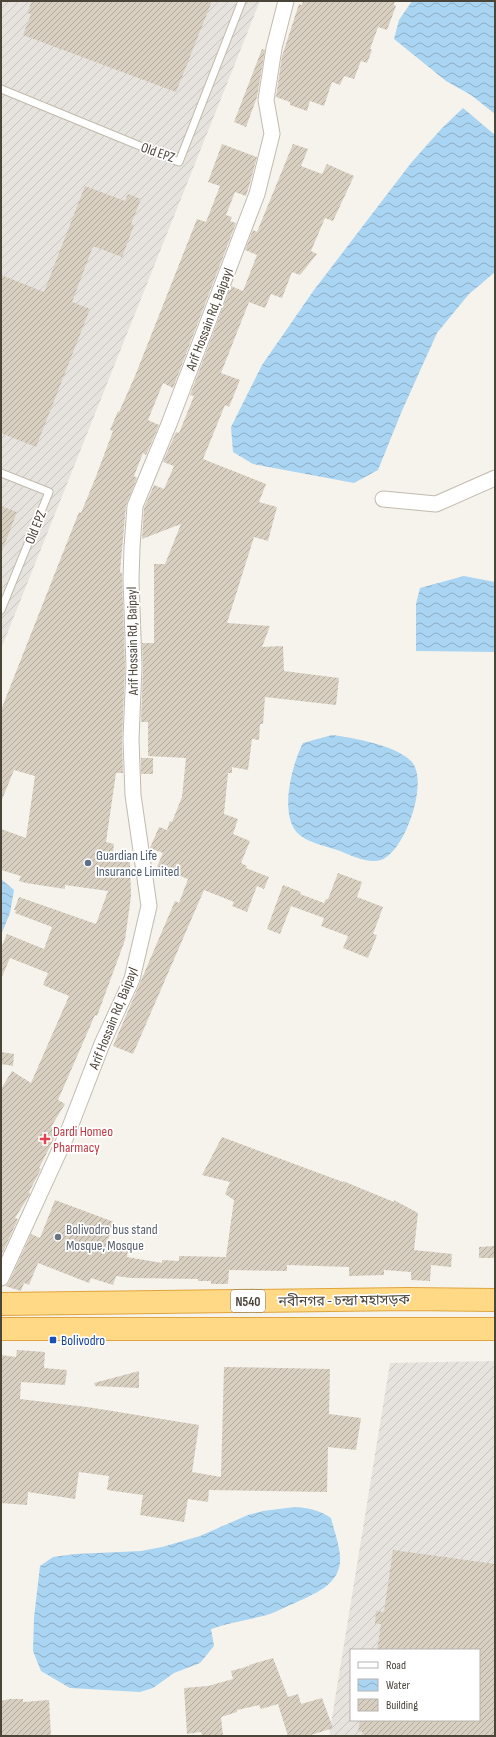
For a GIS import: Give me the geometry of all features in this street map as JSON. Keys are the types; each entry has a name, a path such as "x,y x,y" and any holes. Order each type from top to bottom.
{"highway":[{"name":"নবীনগর - চন্দ্রা মহাসড়ক","path":"1,1304 408,1299 495,1300"},
{"name":"নবীনগর - চন্দ্রা মহাসড়ক","path":"1,1329 495,1329"}],"street":[{"name":"Arif Hossain Rd, Baipayl","path":"1,1278 68,1132 102,1044 132,979 149,906 133,795 131,739 134,667 131,579 135,506 169,424 257,194 272,134 266,100 274,48 286,1"},
{"path":"383,499 436,504 495,478"}],"lane":[{"name":"Old EPZ","path":"1,89 179,162 242,1"},
{"name":"Old EPZ","path":"1,473 49,492 1,610"}],"shaded area":[{"path":"1,1 260,1 1,649"},
{"path":"495,1361 495,1736 329,1736 390,1363"}],"water":[{"path":"412,1 495,1 495,114 471,95 446,81 394,39 399,20"},
{"path":"463,108 495,135 495,272 469,294 437,333 401,413 378,470 354,483 253,464 233,452 231,427 262,365 314,290 411,163 442,128"},
{"path":"464,576 495,582 495,652 416,651 416,604 420,588"},
{"path":"332,735 374,743 395,751 404,755 411,761 416,770 418,783 412,815 398,844 390,854 381,860 371,861 360,859 314,843 301,836 294,828 288,805 291,777 299,752 303,743"},
{"path":"1,879 14,890 10,913 1,935"},
{"path":"295,1507 314,1510 331,1518 338,1545 340,1562 335,1577 324,1588 270,1614 211,1629 214,1646 200,1663 174,1673 153,1688 140,1692 70,1688 41,1671 33,1651 34,1618 40,1566 53,1557 75,1554 141,1551 162,1547 200,1536 248,1515 263,1511"}],"building":[{"path":"32,1 212,1 176,92 23,35 31,14 27,13"},
{"path":"303,1 395,1 394,5 396,6 387,30 378,27 370,49 372,50 367,63 361,61 354,79 344,76 340,85 332,82 324,106 310,101 307,111 290,105 290,102 276,97 282,56 299,4 302,5"},
{"path":"262,49 265,50 257,97 246,127 234,122"},
{"path":"222,144 257,157 246,196 235,192 226,215 232,217 230,221 236,223 173,388 163,383 148,420 159,425 146,455 143,453 134,476 137,478 126,505 120,572 122,573 125,667 122,739 123,773 116,773 106,842 114,844 112,861 130,862 131,896 125,940 97,1016 95,1015 58,1100 65,1104 51,1127 58,1131 39,1168 41,1169 29,1192 30,1194 15,1218 18,1219 1,1256 1,1089 12,1071 31,1083 69,996 43,985 48,973 10,958 1,979 1,948 7,934 44,949 52,927 15,913 16,910 14,910 19,897 96,924 108,891 65,885 65,889 26,883 19,881 21,876 1,870 1,829 26,838 35,776 14,770 1,802 1,710 79,512 81,513 95,479 113,431 110,430 135,376 197,219 206,222 220,186 208,182"},
{"path":"293,144 308,149 301,166 322,174 327,164 354,176 333,221 325,218 311,251 317,254 300,275 292,272 282,298 271,294 265,308 249,302 221,373 240,380 229,407 225,405 203,459 266,484 259,502 277,507 268,541 254,537 227,623 270,626 262,647 283,646 284,671 339,678 336,705 265,697 263,724 260,724 259,740 252,739 248,770 232,767 232,773 228,773 224,814 238,819 233,834 250,841 241,863 247,866 246,868 269,877 264,889 257,886 247,912 232,906 234,902 204,890 133,1054 113,1046 175,901 179,903 188,879 157,867 163,853 150,848 159,827 167,830 170,821 172,822 182,797 186,758 148,756 148,722 141,722 143,667 142,643 154,643 154,564 165,564 181,524 142,539 144,508 154,485 164,489 174,466 163,462 176,432 179,433 194,396 190,395 231,286 243,291 257,255 245,250 253,230 257,232"},
{"path":"85,186 125,201 128,194 141,199 131,224 134,225 122,257 93,246 72,302 90,309 36,447 1,433 1,275 44,292"},
{"path":"1,506 17,512 2,551 1,550"},
{"path":"141,758 153,758 153,774 141,774"},
{"path":"338,873 362,882 357,897 383,907 373,934 377,935 368,958 343,948 348,936 321,926 324,918 291,906 280,934 267,929 283,885 301,892 300,894 324,903 326,899 328,899"},
{"path":"1,1052 14,1054 13,1066 1,1064"},
{"path":"222,1137 343,1181 394,1202 394,1200 418,1213 414,1250 452,1254 451,1267 431,1265 430,1281 411,1280 411,1272 384,1270 384,1275 349,1276 349,1267 287,1265 287,1271 229,1270 228,1284 211,1284 211,1281 198,1281 198,1279 131,1278 116,1276 113,1285 91,1278 89,1283 38,1263 29,1285 24,1283 21,1291 5,1286 9,1282 31,1234 40,1238 55,1200 114,1222 106,1246 128,1250 127,1257 162,1263 162,1260 179,1261 179,1256 226,1257 234,1200 225,1194 230,1182 202,1175"},
{"path":"495,1246 495,1258 479,1258 479,1247"},
{"path":"17,1350 45,1352 44,1368 67,1370 65,1385 21,1382 20,1399 87,1407 199,1425 192,1472 221,1477 224,1367 330,1369 329,1414 361,1418 356,1450 328,1447 327,1492 209,1490 208,1502 188,1499 184,1522 140,1515 143,1495 107,1490 109,1476 79,1472 75,1499 28,1492 27,1505 1,1503 1,1355 16,1357"},
{"path":"139,1371 139,1388 95,1386 94,1383"},
{"path":"393,1550 495,1564 495,1736 362,1736 363,1732 358,1731 360,1721 480,1721 480,1649 377,1649 381,1624 375,1624 376,1611 384,1612"},
{"path":"273,1658 288,1697 298,1694 301,1704 322,1698 333,1728 308,1736 288,1736 278,1704 261,1709 259,1705 237,1710 237,1712 221,1717 223,1736 202,1736 201,1732 187,1734 184,1688 208,1686 233,1679 231,1671"},
{"path":"23,1699 23,1702 49,1700 51,1736 2,1735 1,1701"}],"place":[{"name":"Guardian Life Insurance Limited","path":"88,863"},
{"name":"Dardi Homeo Pharmacy","path":"45,1139"},
{"name":"Bolivodro bus stand Mosque, Mosque","path":"58,1237"},
{"name":"Bolivodro","path":"53,1340"}]}
